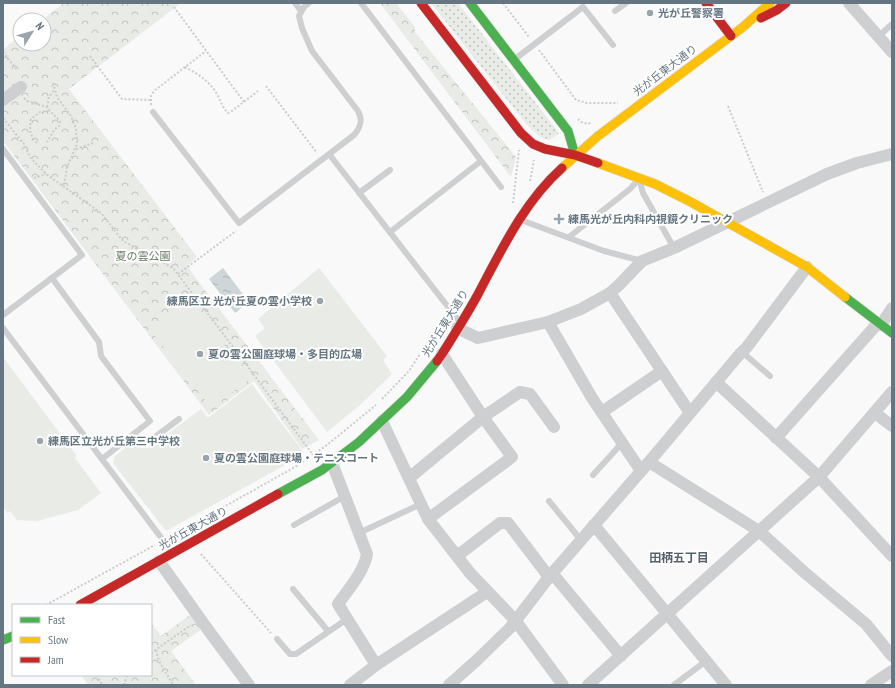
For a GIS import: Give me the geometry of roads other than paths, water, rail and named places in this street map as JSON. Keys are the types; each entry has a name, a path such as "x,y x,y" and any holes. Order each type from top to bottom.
{"street":[{"path":"421,3 521,133 533,144 545,149 575,156 655,184 807,267 892,333"},
{"path":"470,3 568,132 575,156"},
{"path":"706,3 731,36"},
{"name":"光が丘東大通り","path":"82,604 296,486 332,463 382,421 406,397 442,354 476,297 497,256 519,219 552,177 598,136 743,27 770,3"},
{"name":"光が丘東大通り","path":"743,27 777,10 786,3"},
{"path":"849,3 892,52"},
{"path":"3,100 19,88"},
{"path":"458,325 478,338 548,322 581,309 610,293 642,261 674,248 826,174 857,163 892,154"},
{"path":"449,685 510,628 550,575 650,462 747,347 807,267"},
{"path":"610,293 690,413"},
{"path":"776,438 880,324 892,308"},
{"path":"548,322 592,398 641,471"},
{"path":"428,519 512,456 483,417 442,354"},
{"path":"602,412 662,371"},
{"path":"716,382 819,477 892,556"},
{"path":"409,478 483,417 520,392 530,394 554,427"},
{"path":"588,685 819,477 892,392"},
{"path":"875,413 892,426"},
{"path":"382,421 428,519 470,573 515,620 563,685"},
{"path":"650,462 760,531 804,572 866,624 892,656"},
{"path":"332,463 366,550 366,560 355,580 338,604 376,666"},
{"path":"456,556 500,523 508,523 550,575 621,656"},
{"path":"594,525 726,685"},
{"path":"159,561 200,619 250,685"},
{"path":"353,684 376,666 487,592"},
{"path":"872,685 892,671"}],"lane":[{"path":"295,3 301,11"},
{"path":"153,112 239,223 360,129 362,117 312,51 302,28 298,16 309,3"},
{"path":"361,3 501,187"},
{"path":"615,11 626,3"},
{"path":"514,60 583,7 613,45"},
{"path":"878,37 892,24"},
{"path":"3,149 82,255 3,315"},
{"path":"329,154 390,232 458,325"},
{"path":"390,232 481,162"},
{"path":"359,194 390,170"},
{"path":"569,237 630,189 639,178"},
{"path":"639,178 643,193 674,248"},
{"path":"519,219 604,251 642,261"},
{"path":"52,278 99,342 101,356 150,421 102,459"},
{"path":"3,328 173,553"},
{"path":"742,352 770,376"},
{"path":"134,434 142,441 151,440 179,419"},
{"path":"593,475 622,443"},
{"path":"294,525 345,496"},
{"path":"549,501 580,540"},
{"path":"359,532 420,504"},
{"path":"293,589 328,631"},
{"path":"277,639 290,654 296,654 347,619"},
{"path":"674,685 706,661"}],"water":[{"path":"223,268 249,302 235,313 209,279"}],"place":[{"name":"光が丘警察署","path":"650,13"},
{"name":"練馬光が丘内科内視鏡クリニック","path":"559,219"},
{"name":"練馬区立 光が丘夏の雲小学校","path":"320,301"},
{"name":"夏の雲公園庭球場・多目的広場","path":"200,354"},
{"name":"練馬区立光が丘第三中学校","path":"40,441"},
{"name":"夏の雲公園庭球場・テニスコート","path":"206,458"}],"district":[{"name":"田柄五丁目","path":"679,557"}],"park label":[{"name":"夏の雲公園","path":"143,256"}]}
